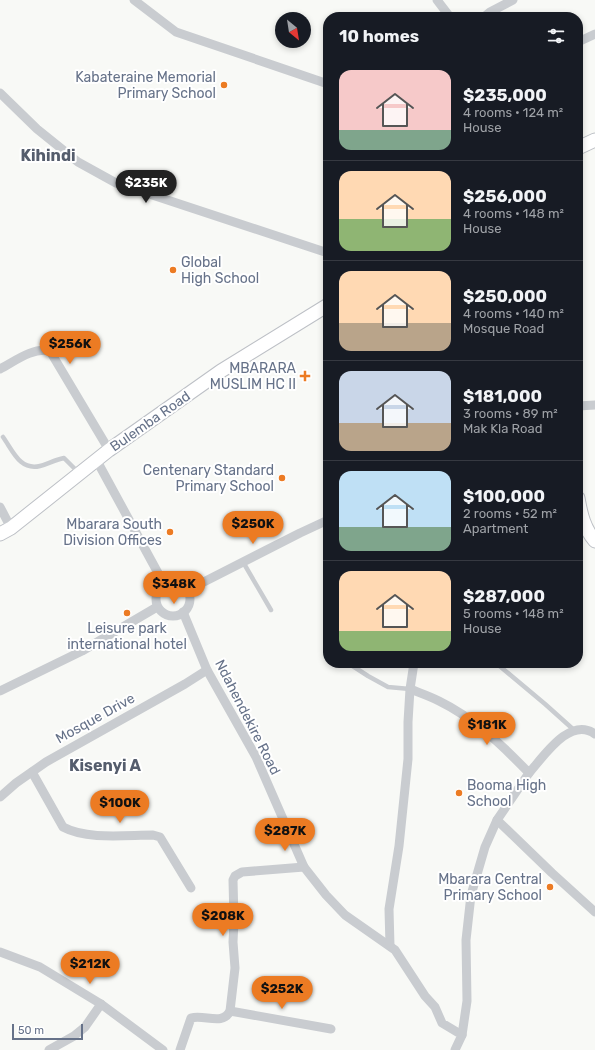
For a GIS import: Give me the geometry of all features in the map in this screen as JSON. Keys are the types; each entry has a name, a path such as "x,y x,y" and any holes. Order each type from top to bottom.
{"main road":[{"path":"583,146 595,140"},
{"name":"Bulemba Road","path":"6,531 81,474 109,450 221,371 323,308"},
{"path":"583,522 589,534 595,541"}],"street":[{"path":"134,0 176,32 323,82"},
{"path":"437,0 446,12"},
{"path":"490,12 513,0"},
{"path":"583,40 595,34"},
{"path":"0,93 37,129 78,162 116,183 323,252"},
{"path":"0,369 30,353 42,350 50,351 109,450"},
{"path":"583,406 595,405"},
{"path":"97,461 164,584"},
{"path":"0,507 6,531"},
{"path":"188,590 323,522"},
{"path":"169,582 180,583 188,590 190,600 189,605 177,616 165,615 157,607 155,596 157,591 164,584 169,582"},
{"path":"0,691 82,651 157,607"},
{"name":"Ndahendekire Road","path":"183,612 207,670 256,757 304,867 326,895 345,915 395,950 425,996 435,1007 442,1023 462,1035"},
{"path":"390,946 389,909 399,846 408,759 408,722 413,668"},
{"name":"Mosque Drive","path":"0,797 32,772 67,749 118,722 207,670"},
{"path":"410,689 439,701 472,720 502,745 529,773"},
{"path":"455,1050 462,1035 467,1001 466,940 471,894 484,847 497,820 529,773 560,738 574,730 584,728 595,734"},
{"path":"32,772 58,820 64,827 72,832 97,835 153,835 160,837 191,888"},
{"path":"497,820 595,912"},
{"path":"180,1050 191,1018 199,1016 220,1019 227,1016 230,1011 235,968 233,942 233,880 235,876 242,872 304,867"},
{"path":"0,952 40,967 101,1004 163,1050"},
{"path":"49,1050 74,1036 85,1027 101,1004"},
{"path":"230,1011 331,1029"}],"lane":[{"path":"3,437 22,464 29,467 40,466 54,460 64,458 81,474"},
{"path":"243,562 271,610"},
{"path":"356,668 388,687 410,689"},
{"path":"502,668 574,730"}],"place":[{"name":"Kabateraine Memorial Primary School","path":"224,85"},
{"name":"Global High School","path":"173,270"},
{"name":"MBARARA MUSLIM HC II","path":"305,376"},
{"name":"Centenary Standard Primary School","path":"282,478"},
{"name":"Mbarara South Division Offices","path":"170,532"},
{"name":"Leisure park international hotel","path":"127,613"},
{"name":"Booma High School","path":"459,793"},
{"name":"Mbarara Central Primary School","path":"550,887"}],"district":[{"name":"Kihindi","path":"48,155"},
{"name":"Kisenyi A","path":"105,765"}]}
